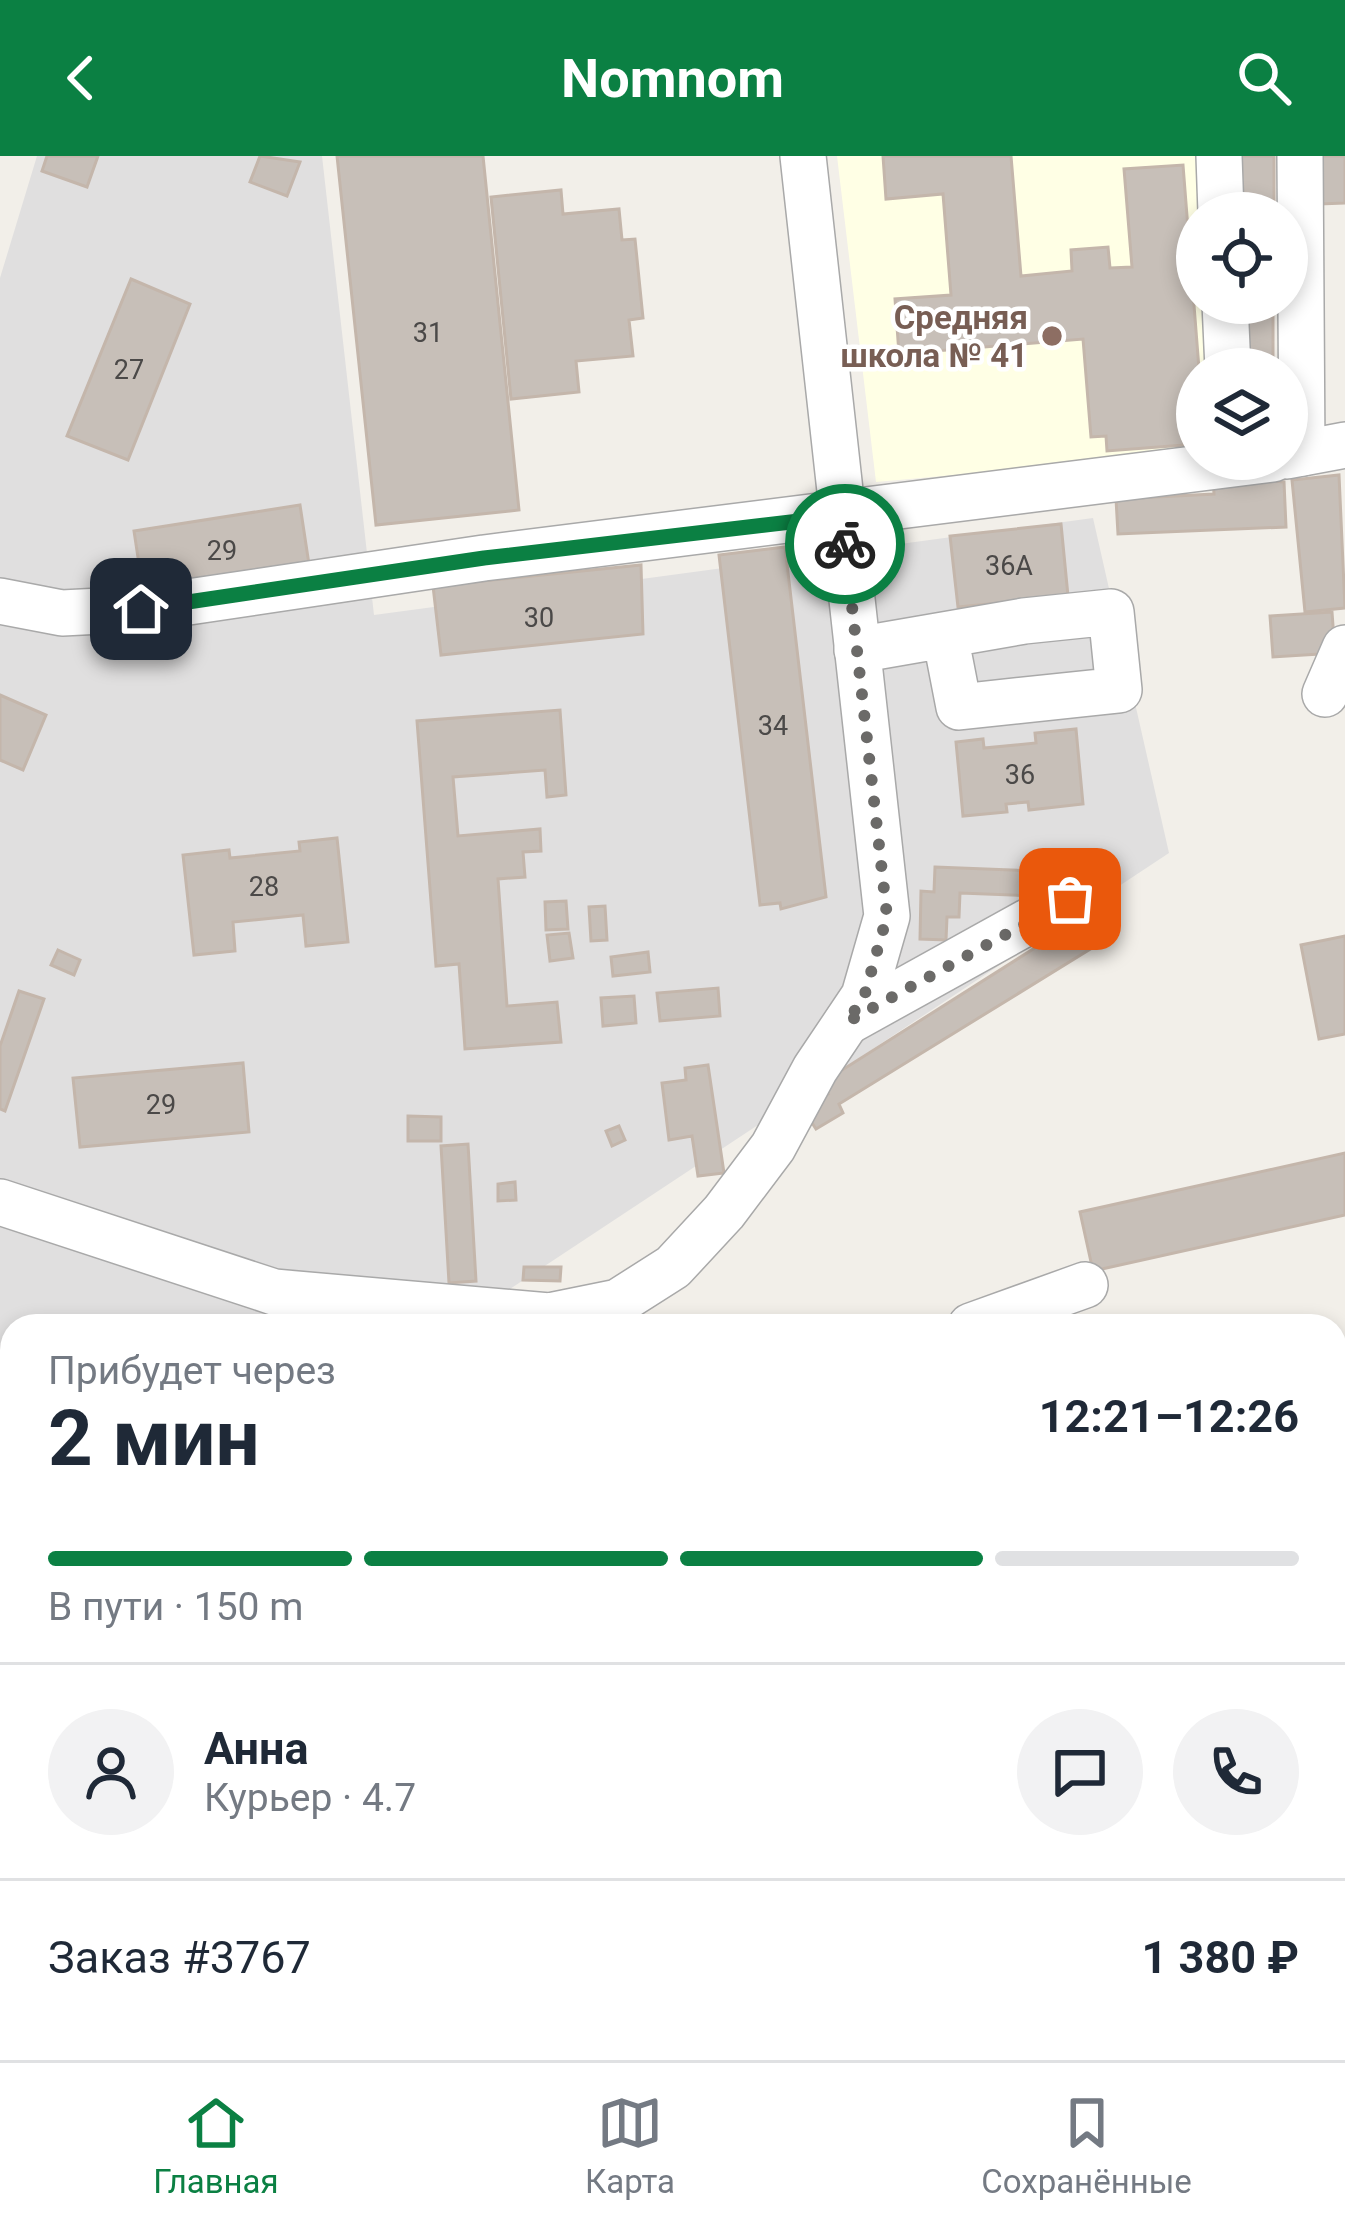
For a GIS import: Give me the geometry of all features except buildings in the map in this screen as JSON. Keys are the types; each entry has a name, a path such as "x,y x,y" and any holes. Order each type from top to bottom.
{"street":[{"path":"624,1314 724,1212 773,1147 864,997 887,916 803,156"},
{"path":"1219,156 1220,192"},
{"path":"1300,156 1324,215 1304,348"},
{"path":"0,601 62,613 141,609 484,558 1176,471"},
{"path":"857,650 945,635"},
{"path":"1325,694 1345,648"},
{"path":"847,1022 1070,899"},
{"path":"0,1202 274,1292 526,1314"},
{"path":"1004,1314 1085,1285"}],"shaded area":[{"path":"37,156 322,156 374,615 1093,518 1169,853 472,1314 0,1314 0,278"},
{"name":"Средняя школа № 41","path":"837,156 1236,156 1238,192 1176,192 1176,324 1245,324 1246,348 1176,348 1176,455 876,482"}],"way so far":[{"path":"845,544 887,916 864,997 847,1022 1070,899"}],"place":[{"name":"Средняя школа № 41","path":"1052,336"}],"route":[{"path":"141,609 484,558 842,516 845,544"}]}
